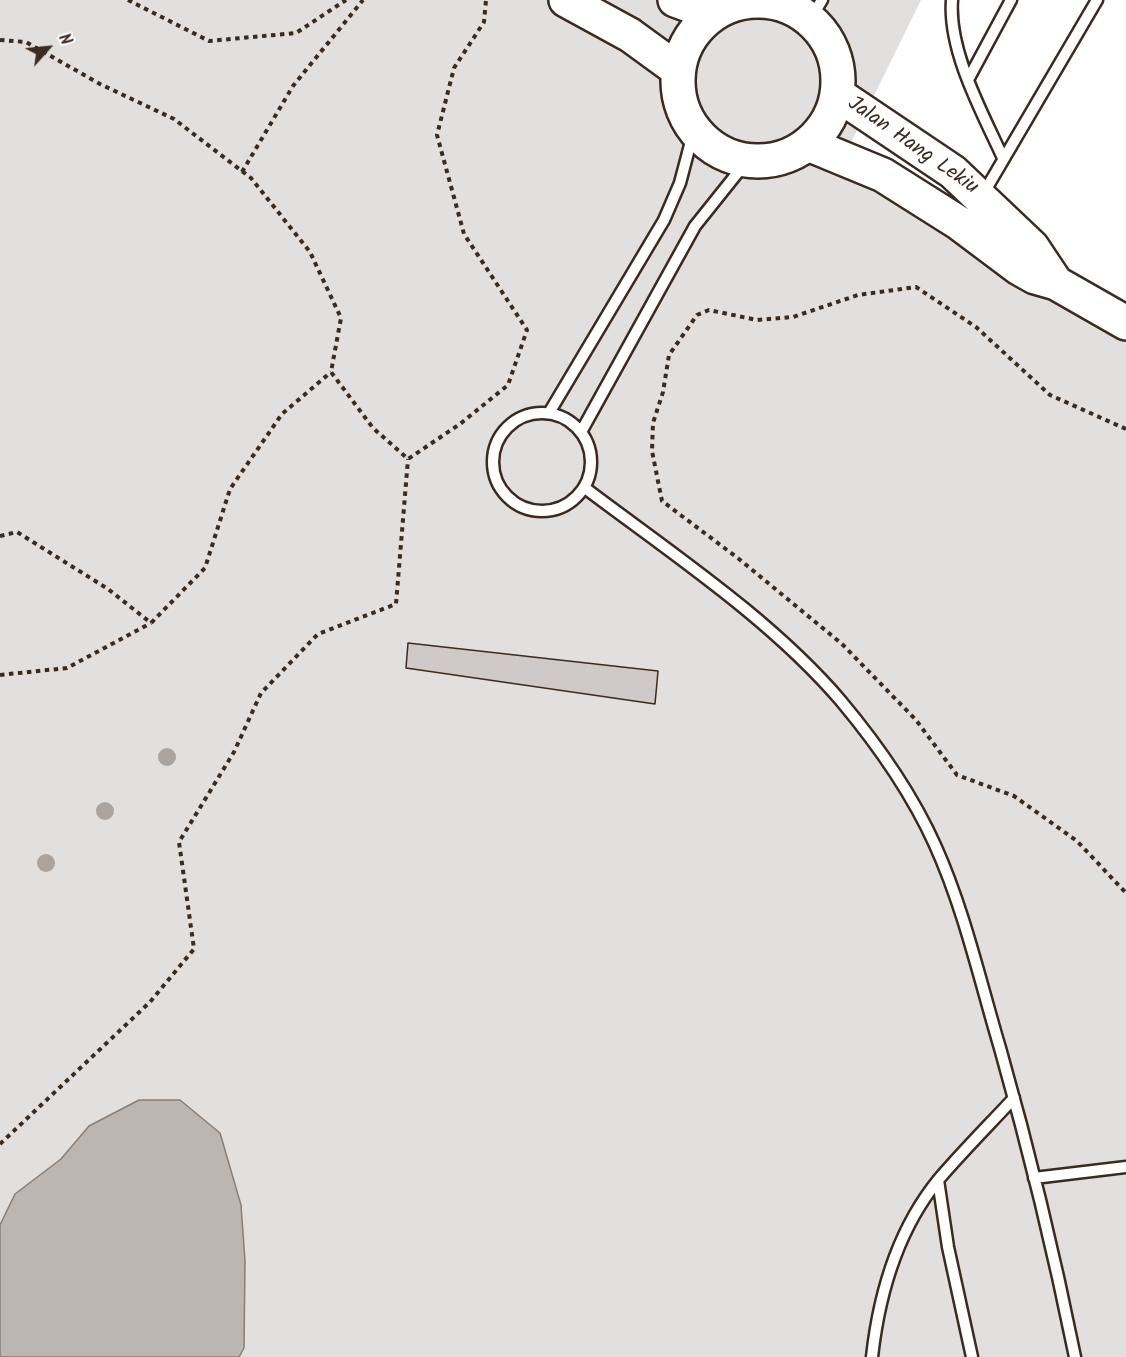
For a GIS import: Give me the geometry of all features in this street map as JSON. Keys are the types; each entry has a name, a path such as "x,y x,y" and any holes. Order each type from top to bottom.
{"highway":[{"path":"566,0 630,35 678,70"},
{"path":"675,0 713,14"},
{"path":"745,2 780,2 816,10 824,36 833,54 838,74 837,94 827,122 808,144 779,159 747,161 727,155 708,145 694,130 683,111 678,91 678,70 684,48 696,28 713,14 745,2"},
{"name":"Jalan Hang Lekiu","path":"837,94 953,172 982,196 1032,247 1056,282"},
{"name":"Jalan Hang Lekiu","path":"808,144 883,175 959,223 1035,277 1056,282 1126,323"}],"lane":[{"path":"952,0 952,27 969,78 1003,158"},
{"path":"969,78 1011,0"},
{"path":"982,196 1097,0"},
{"path":"549,413 664,220 680,183 694,130"},
{"path":"581,432 695,226 747,161"},
{"path":"549,413 572,423 581,432 589,445 591,460 585,488 572,502 555,511 535,512 517,505 502,492 494,475 493,456 499,437 512,422 529,414 549,413"},
{"path":"585,488 754,616 840,701 896,774 935,844 968,936 1014,1098 1058,1269 1075,1357"},
{"path":"872,1357 877,1313 902,1241 938,1180 1014,1098"},
{"path":"1034,1178 1126,1167"},
{"path":"938,1180 948,1247 972,1357"}],"path":[{"path":"128,0 209,41 296,33 346,0"},
{"path":"243,172 293,86 363,0"},
{"path":"0,1144 150,1002 194,949 179,842 234,752 261,693 318,634 396,604 408,459 508,385 526,330 464,234 436,135 454,68 484,22 486,0"},
{"path":"0,675 67,668 151,623 205,568 230,489 282,414 331,372 341,318 310,252 251,178 174,119 100,84 26,42 1,38"},
{"path":"1126,429 1050,395 976,327 916,287 858,296 793,317 757,320 709,310 697,315 669,355 663,392 652,423 652,451 662,501 740,559 842,644 916,720 957,775 1014,796 1077,841 1126,893"},
{"path":"331,372 373,428 408,459"},
{"path":"0,536 17,532 108,589 151,623"}],"shaded area":[{"path":"0,0 921,0 835,175 1126,302 1126,1357 0,1357"},
{"path":"139,1100 180,1100 220,1133 241,1205 245,1261 244,1348 239,1357 0,1357 0,1225 15,1194 61,1159 89,1126"}],"building":[{"path":"408,643 658,671 655,704 406,668"}]}
